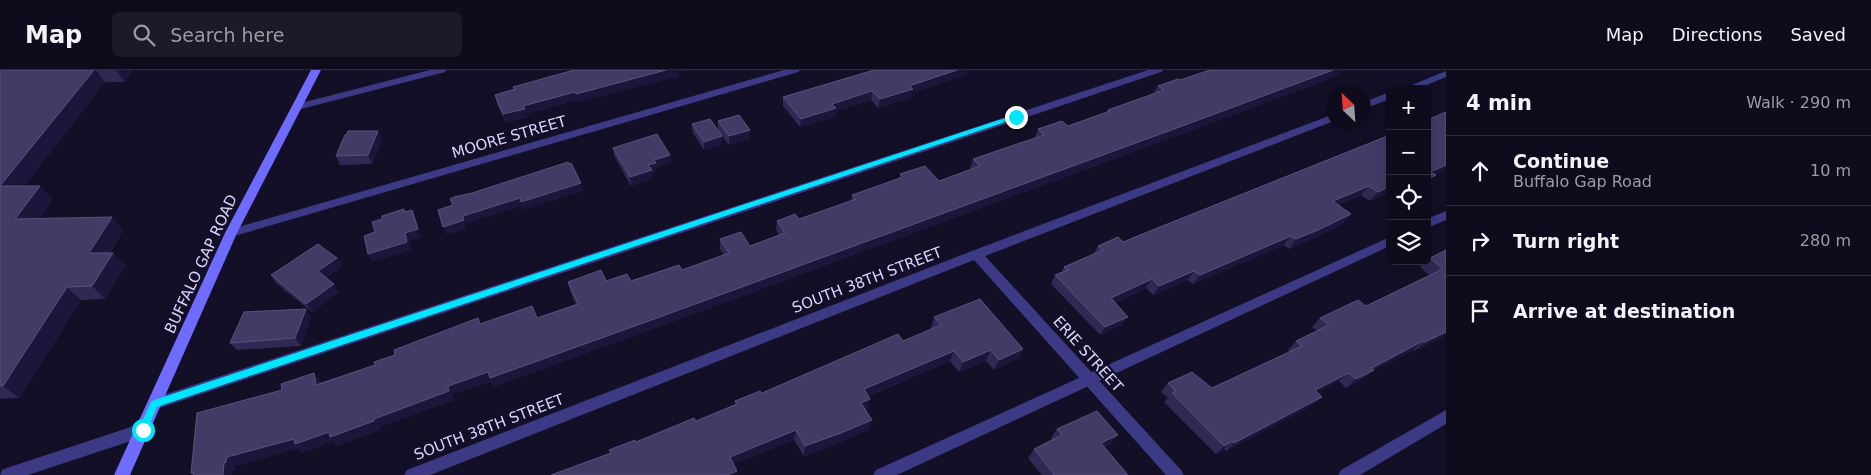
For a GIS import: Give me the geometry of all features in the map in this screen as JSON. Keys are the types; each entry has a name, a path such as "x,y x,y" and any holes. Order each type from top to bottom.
{"main road":[{"name":"BUFFALO GAP ROAD","path":"122,475 231,233 316,70"}],"street":[{"path":"297,107 442,70"},
{"name":"MOORE STREET","path":"231,233 796,70"},
{"path":"154,404 1158,70"},
{"path":"1417,85 1446,74"},
{"path":"1371,103 1386,98"},
{"name":"SOUTH 38TH STREET","path":"412,475 976,254 1326,120"},
{"path":"1431,222 1446,216"},
{"path":"881,475 1386,243"},
{"name":"ERIE STREET","path":"976,254 1176,475"},
{"path":"1346,475 1446,416"},
{"path":"7,475 143,430"}],"building":[{"path":"2,70 94,70 0,186 0,72"},
{"path":"574,70 666,70 523,106 525,109 503,114 495,95 515,89 513,87"},
{"path":"874,70 957,70 909,86 913,89 880,99 872,91 832,104 836,108 801,119 783,97"},
{"path":"1210,70 1333,70 490,378 488,372 448,386 449,391 330,437 329,432 295,444 294,439 227,457 224,463 223,475 193,475 194,472 191,473 197,413 282,390 281,384 314,373 316,385 375,365 374,362 395,355 394,350 478,318 480,324 532,306 537,318 578,304 568,282 601,270 606,281 627,274 631,281 679,265 682,270 729,253 720,239 741,232 750,246 785,233 777,221 795,214 799,219 856,199 852,195 903,177 900,174 925,166 939,181 980,166 973,159 1044,135 1038,129 1062,121 1068,126 1164,90 1158,86"},
{"path":"1446,112 1446,165 1431,172 1431,130 1431,118"},
{"path":"739,115 750,130 729,136 718,121"},
{"path":"710,119 722,136 704,142 692,124"},
{"path":"348,131 378,131 368,155 336,156"},
{"path":"657,134 670,155 654,160 656,163 648,165 652,170 630,177 613,148"},
{"path":"1386,137 1386,188 1378,192 1369,186 1333,201 1351,214 1296,239 1291,236 1200,275 1194,271 1159,286 1152,279 1111,298 1128,317 1105,327 1055,275 1068,270 1064,267 1103,250 1098,246 1118,237 1123,242"},
{"path":"568,162 569,164 571,163 581,183 521,202 520,198 463,216 464,220 443,227 438,210 453,205 450,199"},
{"path":"0,186 40,186 15,219 112,217 89,253 113,253 92,286 67,287 3,386 0,386"},
{"path":"404,209 405,212 412,210 418,229 405,233 407,242 368,254 364,236 375,232 372,222 382,219 382,216"},
{"path":"318,244 337,258 318,271 334,284 306,304 271,275"},
{"path":"1446,250 1446,332 1425,342 1423,341 1372,368 1374,370 1356,379 1349,373 1315,390 1322,397 1234,443 1233,441 1224,446 1172,393 1176,391 1168,383 1192,372 1212,388 1302,346 1296,341 1329,325 1320,318 1358,300 1366,306 1443,269 1431,258"},
{"path":"980,299 1023,349 999,360 991,350 963,362 954,351 864,389 870,399 861,403 872,420 841,433 805,446 796,430 730,457 737,471 727,475 551,475 611,453 609,450 635,440 636,442 694,418 696,421 737,404 735,401 760,391 762,393 898,334 903,341 941,325 934,317"},
{"path":"306,309 295,338 230,343 244,312"},
{"path":"1097,411 1118,435 1101,443 1128,475 1053,475 1034,449 1062,435 1057,429"}],"route":[{"path":"143,430 154,404 563,270 1016,117"}]}
